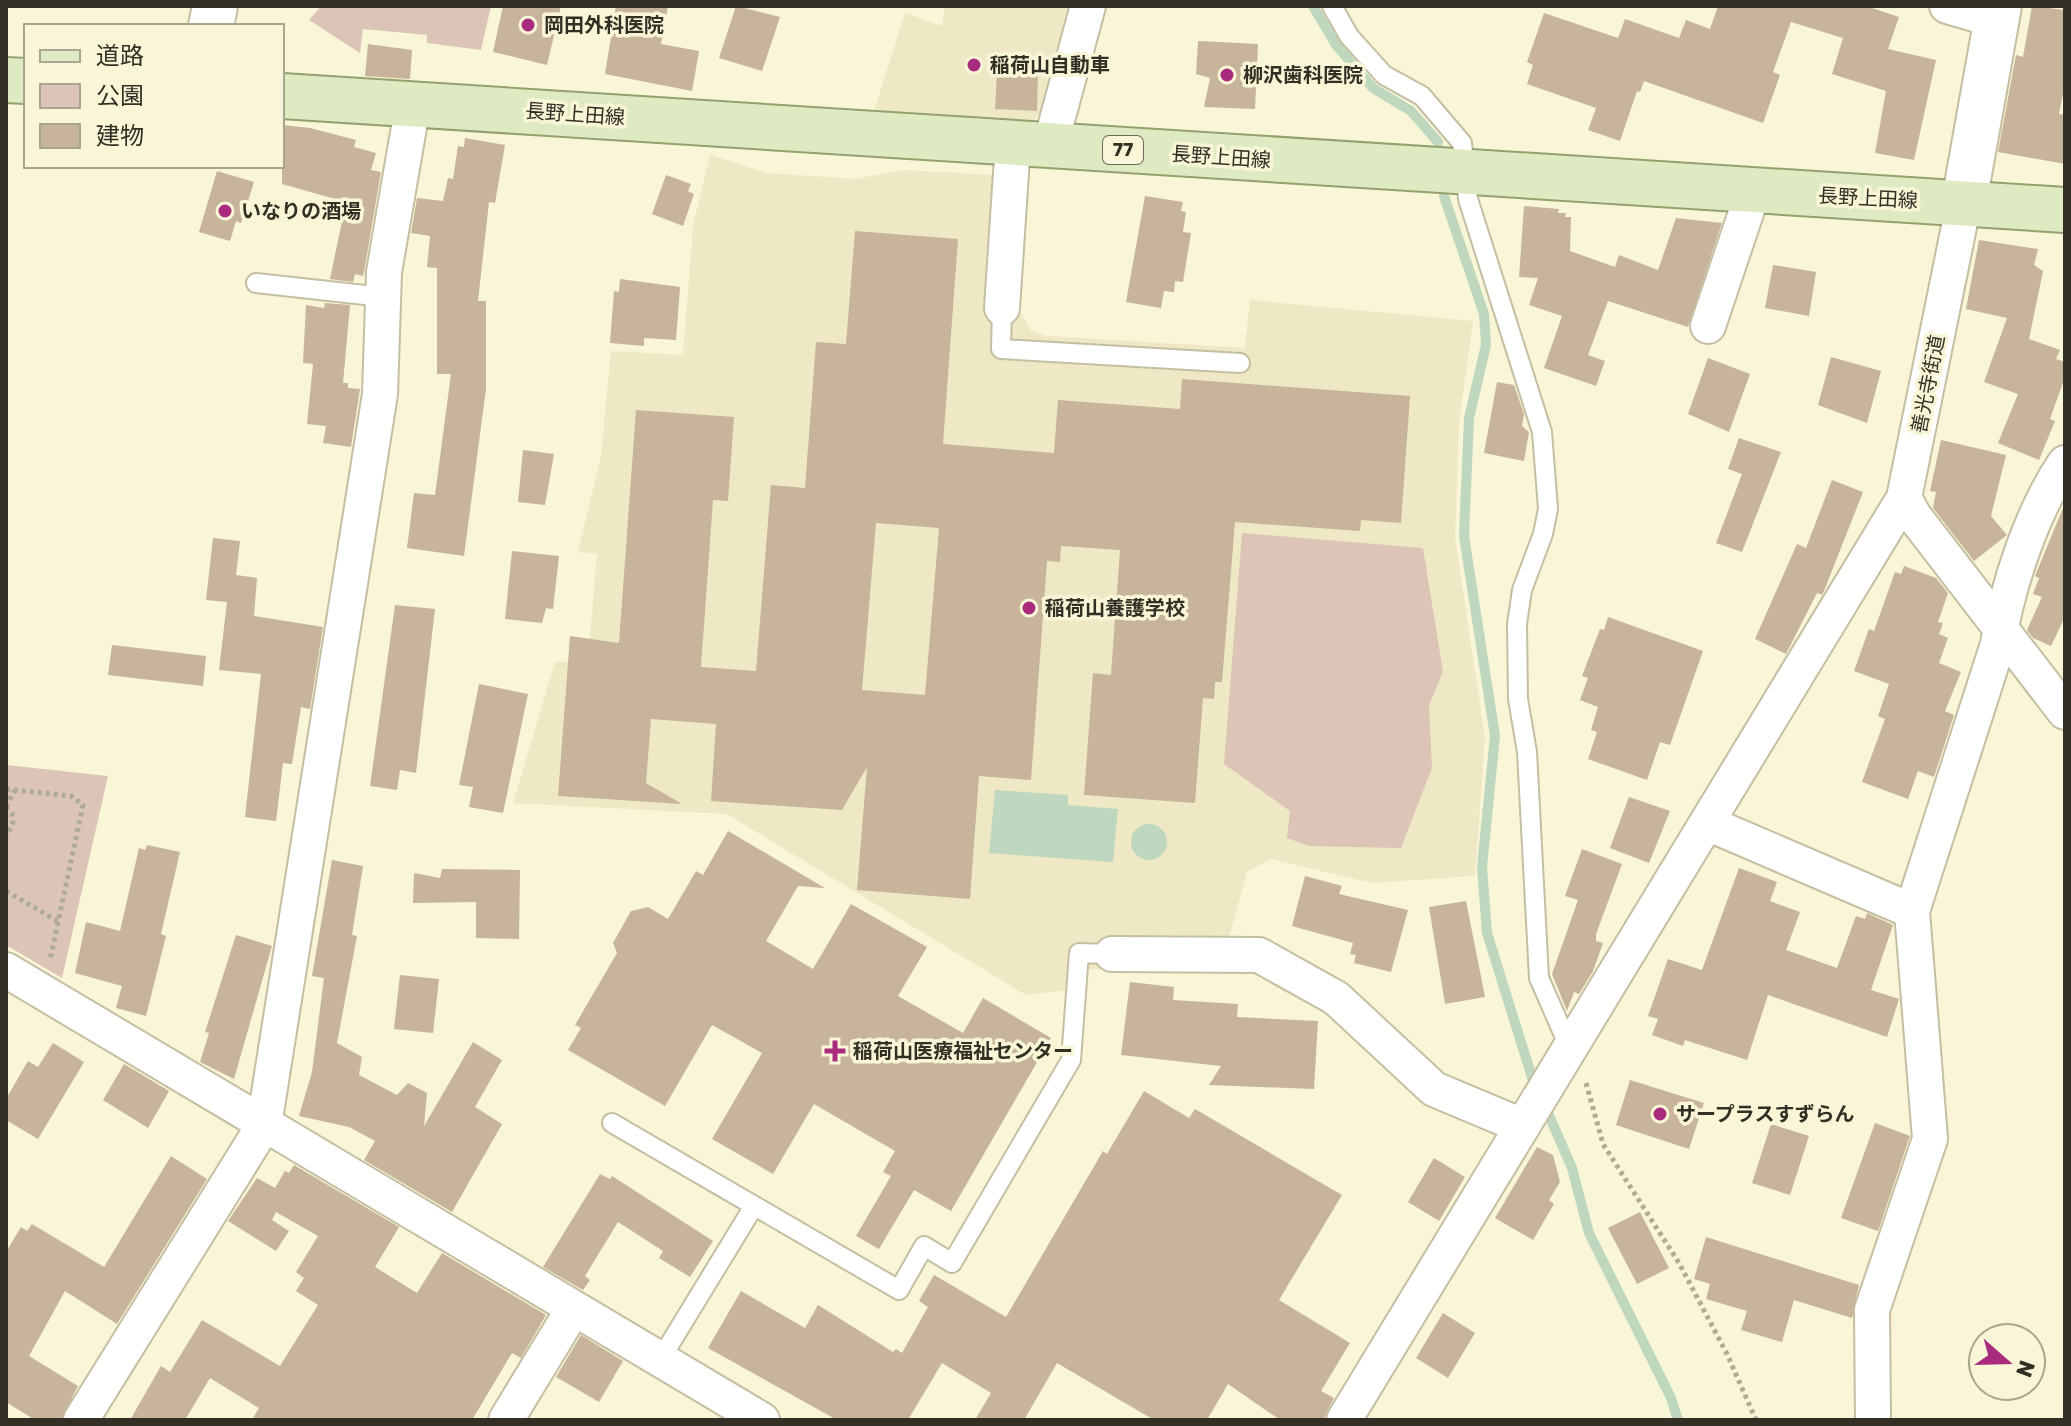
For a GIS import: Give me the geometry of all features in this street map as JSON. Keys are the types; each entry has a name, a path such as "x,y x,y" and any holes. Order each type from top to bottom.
{"main road":[{"name":"長野上田線","path":"284,96 2065,210"}],"street":[{"path":"1002,308 1032,144 1088,6"},
{"path":"1947,6 1997,13"},
{"name":"善光寺街道","path":"1344,1420 1576,1044 1904,498 1964,202 1997,13"},
{"path":"81,1420 264,1125 380,394 384,272 413,104"},
{"path":"1708,326 1753,192"},
{"path":"1873,1420 1872,1310 1930,1139 1912,911 2000,627 2003,608 2050,485 2065,463"},
{"path":"1904,498 1914,516 2065,712"},
{"path":"1707,823 1912,911"},
{"path":"1112,954 1259,955 1336,998 1434,1089 1535,1106"},
{"path":"6,970 762,1420"},
{"path":"506,1420 574,1308"}],"lane":[{"path":"1332,6 1349,36 1384,75 1422,96 1462,143 1468,199 1528,380 1545,459 1548,509 1543,534 1522,590 1517,624 1518,699 1527,752 1539,978 1564,1035 1576,1044"},
{"path":"256,283 383,297"},
{"path":"1002,308 1001,349 1240,363"},
{"path":"612,1123 899,1290 924,1246 952,1263 1071,1060 1079,953 1112,954"},
{"path":"660,1360 754,1206"}],"path":[{"path":"6,789 71,796 83,805 42,992"},
{"path":"6,837 13,822 12,813 6,807 15,790"},
{"path":"6,891 59,922"},
{"path":"1576,1044 1603,1144 1679,1263 1727,1354 1756,1420"}],"shaded area":[{"name":"稲荷山自動車","path":"945,6 1075,6 1049,104 1032,122 874,111 905,13 942,26"},
{"name":"稲荷山養護学校","path":"710,155 768,173 855,179 904,170 1029,177 1020,311 1031,331 1048,336 1245,348 1250,300 1473,321 1459,423 1455,537 1485,739 1475,876 1372,883 1271,859 1247,872 1229,937 1172,935 1108,939 1106,969 1086,969 1085,988 1026,995 727,814 513,803 555,662 588,661 597,554 578,552 601,456 611,351 683,355 693,226"},
{"path":"995,790 1068,795 1068,805 1118,809 1113,862 989,853"},
{"path":"1149,824 1162,829 1167,842 1162,855 1149,860 1136,855 1131,842 1136,829"}],"green space":[{"path":"321,6 491,6 481,50 427,43 427,35 363,29 360,53 309,20"},
{"path":"1242,533 1423,548 1443,672 1429,705 1432,768 1401,848 1309,846 1287,838 1290,811 1224,764"},
{"path":"6,765 108,776 62,978 6,945"}],"building":[{"name":"岡田外科医院","path":"503,6 561,6 547,65 493,52"},
{"path":"616,6 668,6 661,44 699,51 692,91 605,74"},
{"path":"736,6 780,17 762,71 719,58"},
{"path":"1718,6 1866,6 1899,17 1888,49 1936,60 1914,160 1875,153 1886,91 1832,74 1843,38 1791,22 1773,72 1780,75 1763,123 1644,81 1640,92 1637,91 1620,141 1588,130 1596,108 1527,84 1533,65 1527,62 1544,13 1618,38 1625,19 1679,38 1686,20 1710,29"},
{"path":"2032,6 2065,10 2065,84 2059,114 2065,115 2065,164 1998,152 2016,55 2023,57"},
{"name":"柳沢歯科医院","path":"1198,41 1258,44 1255,109 1204,107 1210,78 1196,74"},
{"path":"368,44 412,50 410,79 365,76"},
{"path":"997,72 1038,75 1037,111 995,109"},
{"path":"284,125 310,128 356,140 354,147 376,153 371,170 381,172 363,276 355,274 353,282 330,279 346,202 282,184"},
{"path":"465,138 505,145 495,203 489,202 478,301 486,301 486,389 464,556 407,548 414,493 435,495 451,374 437,374 437,268 427,267 430,236 411,233 417,198 443,201 448,178 453,179 458,146 464,147"},
{"name":"いなりの酒場","path":"217,171 254,182 241,223 236,221 230,241 199,232"},
{"path":"666,175 691,184 688,191 694,194 683,226 652,214"},
{"path":"1145,196 1183,202 1181,211 1186,212 1183,232 1191,233 1183,282 1175,281 1174,292 1164,291 1161,308 1126,302"},
{"path":"1524,206 1559,209 1558,213 1566,213 1565,217 1571,217 1570,251 1615,267 1619,255 1658,270 1676,218 1722,223 1688,327 1608,301 1588,355 1605,361 1596,386 1544,368 1562,316 1529,305 1538,278 1519,277"},
{"path":"855,231 958,239 943,444 1054,453 1058,400 1180,409 1182,379 1410,396 1401,523 1361,520 1360,531 1235,522 1222,682 1215,682 1214,699 1203,698 1195,803 1084,795 1093,673 1111,675 1120,550 1061,546 1060,562 1047,561 1031,780 979,776 970,899 857,890 867,767 842,810 711,801 716,724 651,719 646,783 682,804 558,796 570,636 619,643 636,410 734,417 728,501 713,500 701,667 756,671 771,485 805,488 816,342 846,344","holes":["876,523 939,528 925,695 862,690"]},
{"path":"1979,240 2038,249 2034,265 2043,271 2029,339 2060,350 2056,359 2065,362 2065,377 2050,419 2055,421 2039,460 1998,443 2018,394 1984,382 2007,318 1966,309"},
{"path":"1773,265 1816,272 1809,316 1765,308"},
{"path":"620,279 680,287 676,340 644,338 644,346 610,343 614,291 619,292"},
{"path":"325,303 350,305 343,383 348,383 348,388 360,389 351,447 323,443 326,426 307,424 313,364 303,363 306,305 324,308"},
{"path":"1831,357 1881,371 1867,423 1818,405"},
{"path":"1708,358 1750,374 1729,432 1688,414"},
{"path":"1497,382 1514,385 1524,414 1522,426 1529,432 1524,461 1484,453"},
{"path":"1739,438 1781,452 1742,552 1716,543 1742,474 1728,469"},
{"path":"1941,440 2006,455 1991,516 2007,535 1974,561 1933,508 1936,492 1930,491"},
{"path":"523,450 554,454 545,505 518,502"},
{"path":"1832,480 1863,492 1824,591 1822,595 1817,593 1786,654 1755,639 1797,544 1806,548"},
{"path":"2065,503 2065,617 2051,646 2033,638 2027,630 2042,597 2033,594 2039,578 2035,576"},
{"path":"213,538 240,541 236,575 257,578 254,616 323,627 310,709 301,707 292,764 283,763 276,821 245,817 261,674 219,670 227,602 206,600"},
{"path":"512,551 559,556 553,609 546,608 542,623 505,619"},
{"path":"1904,566 1936,578 1948,593 1938,622 1943,623 1939,634 1948,638 1939,663 1961,672 1945,711 1954,715 1934,777 1918,771 1908,799 1862,782 1885,719 1878,716 1889,684 1854,671 1869,629 1874,631 1895,572 1901,574"},
{"path":"395,605 435,609 416,773 400,770 397,790 370,786"},
{"path":"1608,617 1703,651 1670,745 1660,742 1647,780 1588,759 1597,732 1591,730 1598,707 1580,700 1588,678 1582,676 1600,629 1604,630"},
{"path":"112,645 206,656 203,686 108,675"},
{"path":"479,684 528,694 503,813 469,807 473,787 459,785"},
{"path":"1629,797 1670,811 1649,863 1610,848"},
{"path":"728,831 825,888 798,886 766,941 813,969 851,904 927,947 898,996 963,1033 983,998 1051,1038 951,1211 914,1190 879,1249 856,1236 891,1176 883,1172 895,1151 814,1104 773,1174 712,1139 762,1053 712,1025 665,1106 568,1050 581,1028 575,1025 617,953 613,943 631,911 648,907 668,919 696,871 703,875"},
{"path":"147,845 180,852 161,934 166,936 146,1016 116,1008 122,986 75,973 86,922 120,931 139,848 145,850"},
{"path":"1582,849 1622,864 1596,934 1596,941 1603,943 1593,971 1579,994 1574,992 1567,1011 1552,974 1578,900 1565,896"},
{"path":"332,860 363,866 352,935 357,936 337,1043 362,1057 359,1075 397,1095 408,1083 427,1093 424,1126 473,1042 502,1060 475,1107 502,1124 452,1212 364,1160 375,1141 349,1127 299,1116 312,1072 324,978 312,976"},
{"path":"1739,868 1777,882 1770,901 1800,912 1786,950 1837,968 1856,916 1865,919 1867,913 1893,925 1871,990 1899,999 1887,1037 1768,995 1747,1060 1685,1040 1683,1046 1652,1035 1658,1019 1648,1016 1668,959 1702,970"},
{"path":"442,869 520,870 519,939 476,938 476,902 413,903 414,873 440,878"},
{"path":"1305,876 1342,886 1339,894 1408,910 1391,972 1354,963 1356,955 1350,954 1353,943 1292,926"},
{"path":"1466,901 1485,997 1445,1004 1429,907"},
{"path":"236,935 272,946 234,1079 200,1062 209,1033 205,1032"},
{"path":"400,975 439,979 433,1033 394,1029"},
{"path":"1130,982 1174,987 1173,1000 1238,1004 1237,1017 1318,1021 1314,1089 1209,1085 1221,1066 1121,1055"},
{"path":"53,1043 84,1062 38,1139 6,1120 6,1099 28,1061 38,1067"},
{"path":"124,1064 169,1091 148,1128 103,1100"},
{"name":"サープラスすずらん","path":"1630,1080 1704,1103 1689,1149 1616,1125"},
{"path":"1144,1091 1189,1118 1195,1109 1342,1195 1279,1300 1350,1343 1321,1391 1334,1398 1323,1420 1280,1420 1228,1384 1207,1420 1154,1420 1057,1363 1024,1420 975,1420 991,1393 942,1363 908,1420 837,1420 708,1348 741,1291 805,1328 818,1305 893,1352 896,1349 902,1353 928,1307 919,1301 934,1275 1006,1317 1103,1151 1107,1154"},
{"path":"1875,1123 1910,1136 1878,1231 1841,1218"},
{"path":"1771,1124 1809,1136 1790,1195 1752,1183"},
{"path":"1537,1147 1553,1155 1560,1182 1549,1200 1554,1204 1533,1240 1495,1218"},
{"path":"171,1156 207,1179 117,1324 65,1291 29,1356 78,1386 61,1420 35,1420 6,1402 6,1252 21,1227 27,1231 32,1224 104,1267"},
{"path":"1434,1158 1465,1177 1439,1221 1408,1202"},
{"path":"294,1165 399,1227 375,1267 417,1293 442,1253 546,1315 521,1358 512,1353 472,1420 252,1420 259,1408 210,1378 185,1420 130,1420 161,1366 170,1372 202,1320 280,1366 318,1305 296,1291 304,1278 296,1272 318,1236 276,1212 272,1220 289,1231 276,1251 228,1221 257,1178 275,1188 285,1171 289,1173"},
{"path":"600,1174 610,1179 612,1176 713,1241 690,1277 659,1258 663,1251 618,1222 585,1276 590,1280 583,1290 543,1267"},
{"path":"1640,1212 1669,1268 1637,1284 1608,1228"},
{"path":"1706,1237 1859,1285 1852,1318 1794,1300 1782,1342 1741,1330 1747,1311 1706,1299 1710,1284 1694,1279"},
{"path":"1443,1313 1475,1333 1448,1378 1416,1358"},
{"path":"581,1335 623,1361 599,1402 556,1377"}],"waterway":[{"path":"1313,6 1336,45 1373,88 1411,111 1438,142"},
{"path":"1444,196 1484,314 1486,345 1469,418 1464,536 1495,736 1482,867 1487,933 1536,1090"},
{"path":"1544,1104 1572,1168 1589,1233 1671,1398 1678,1420"}],"place":[{"name":"岡田外科医院","path":"528,25"},
{"name":"稲荷山自動車","path":"974,65"},
{"name":"柳沢歯科医院","path":"1227,75"},
{"name":"いなりの酒場","path":"225,211"},
{"name":"稲荷山養護学校","path":"1029,608"},
{"name":"稲荷山医療福祉センター","path":"835,1051"},
{"name":"サープラスすずらん","path":"1660,1114"}]}
